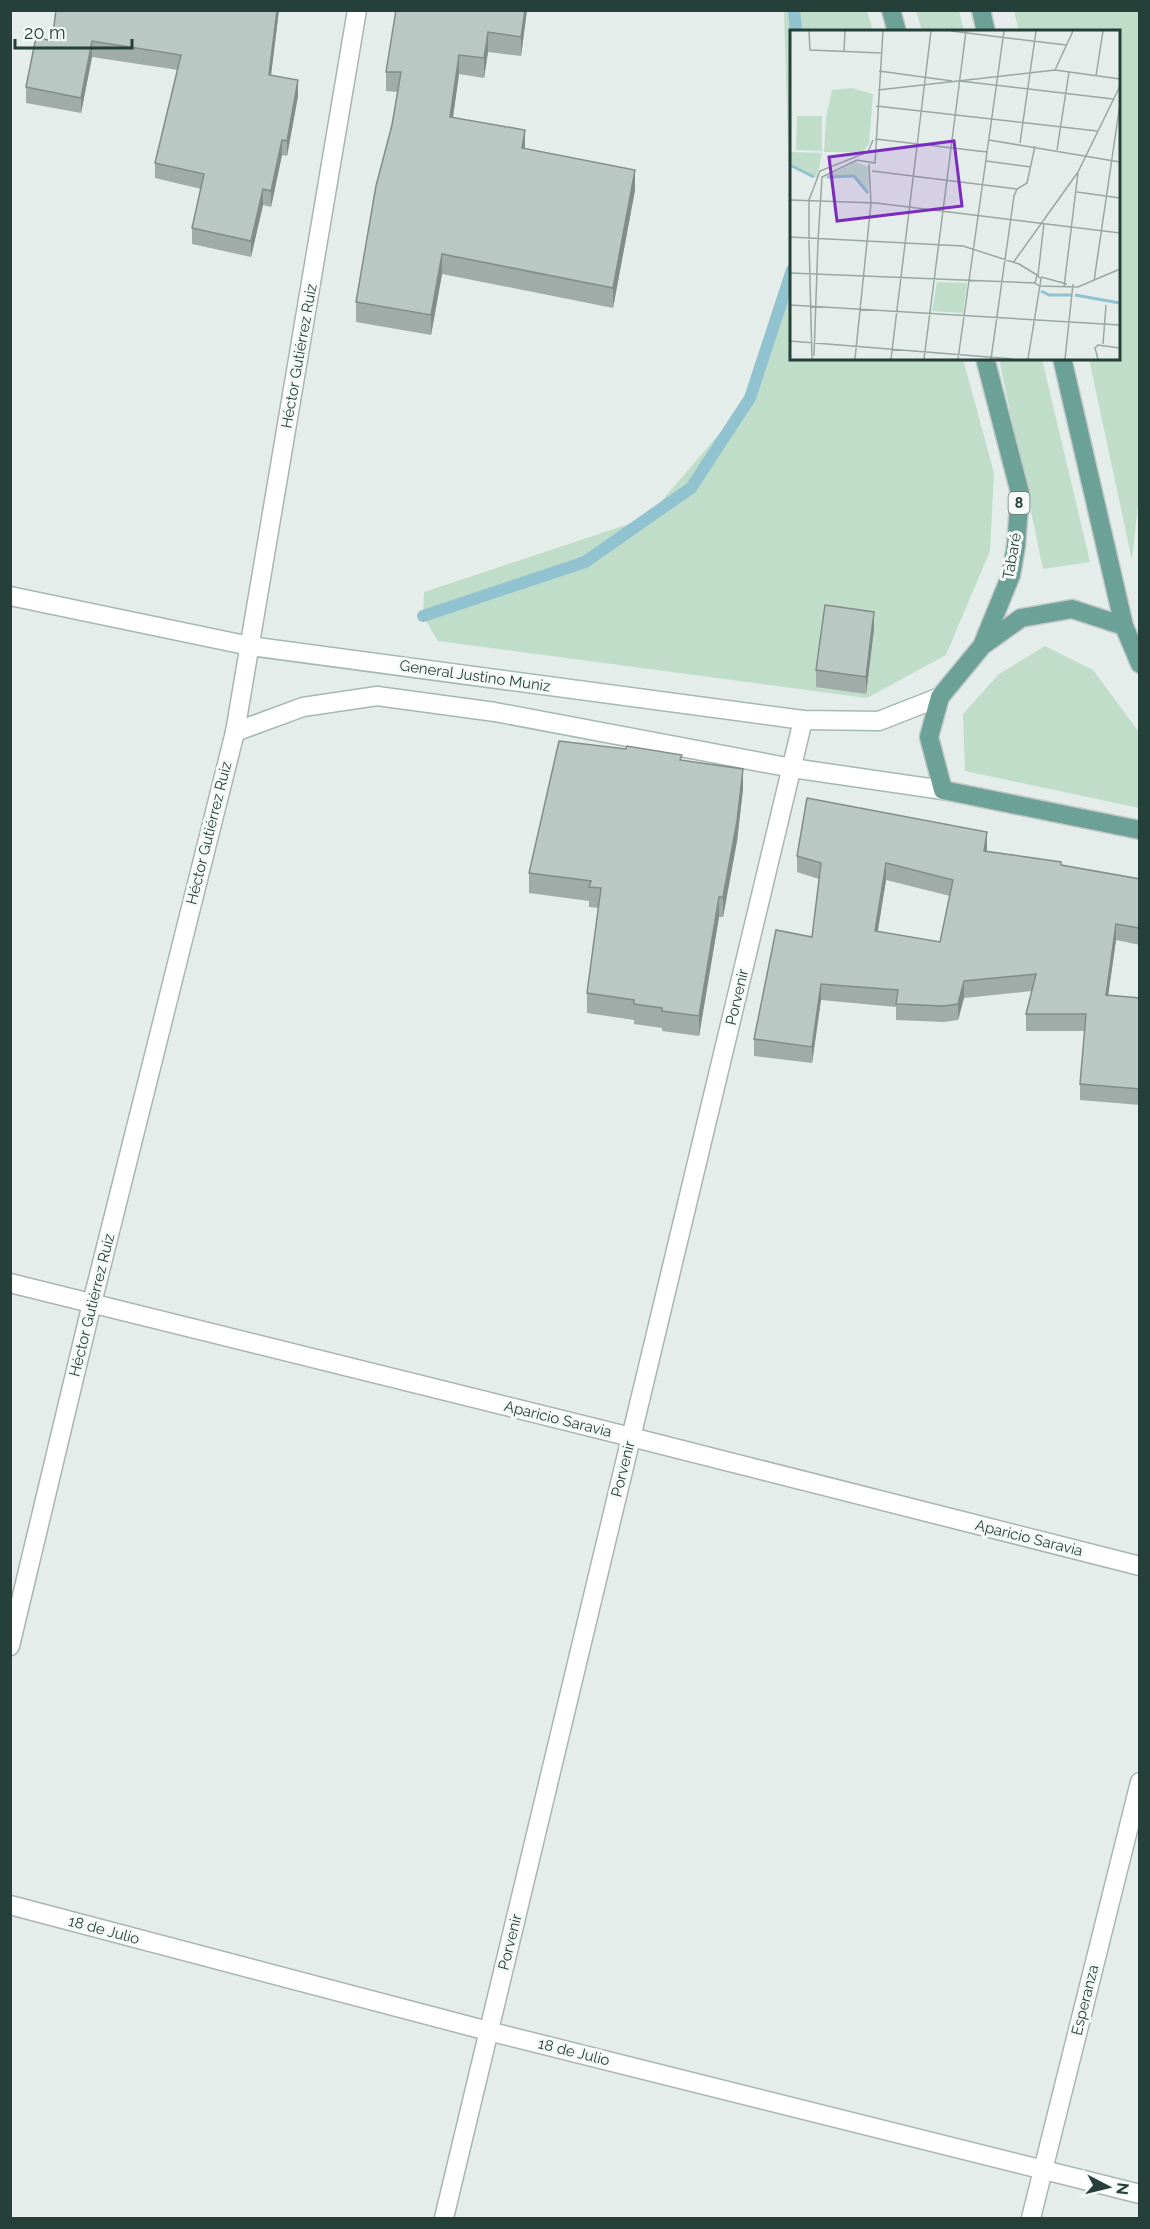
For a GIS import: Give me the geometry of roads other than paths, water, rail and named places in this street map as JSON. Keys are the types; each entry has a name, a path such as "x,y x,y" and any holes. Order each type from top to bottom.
{"main road":[{"path":"891,10 896,30"},
{"path":"981,10 986,30"},
{"name":"Tabaré","path":"982,646 1011,575 1016,546 1020,493 986,360"},
{"path":"1062,360 1124,626 1140,664"},
{"path":"982,646 1021,618 1072,609 1124,626"},
{"name":"8","path":"944,790 929,737 940,697 982,646"},
{"path":"944,790 1140,830"}],"street":[{"name":"Héctor Gutiérrez Ruiz","path":"10,1646 92,1303 235,732 357,10"},
{"name":"General Justino Muniz","path":"10,596 250,646 803,720 879,721 940,697"},
{"path":"235,732 303,707 377,696 495,712 792,768 944,790"},
{"name":"Porvenir","path":"444,2218 803,720"},
{"name":"Aparicio Saravia","path":"10,1283 1140,1566"},
{"name":"Esperanza","path":"1031,2218 1140,1782"},
{"name":"18 de Julio","path":"10,1905 488,2031 1140,2194"}],"waterway":[{"path":"794,10 796,30"},
{"path":"423,616 585,562 691,488 750,398 790,276"}]}
